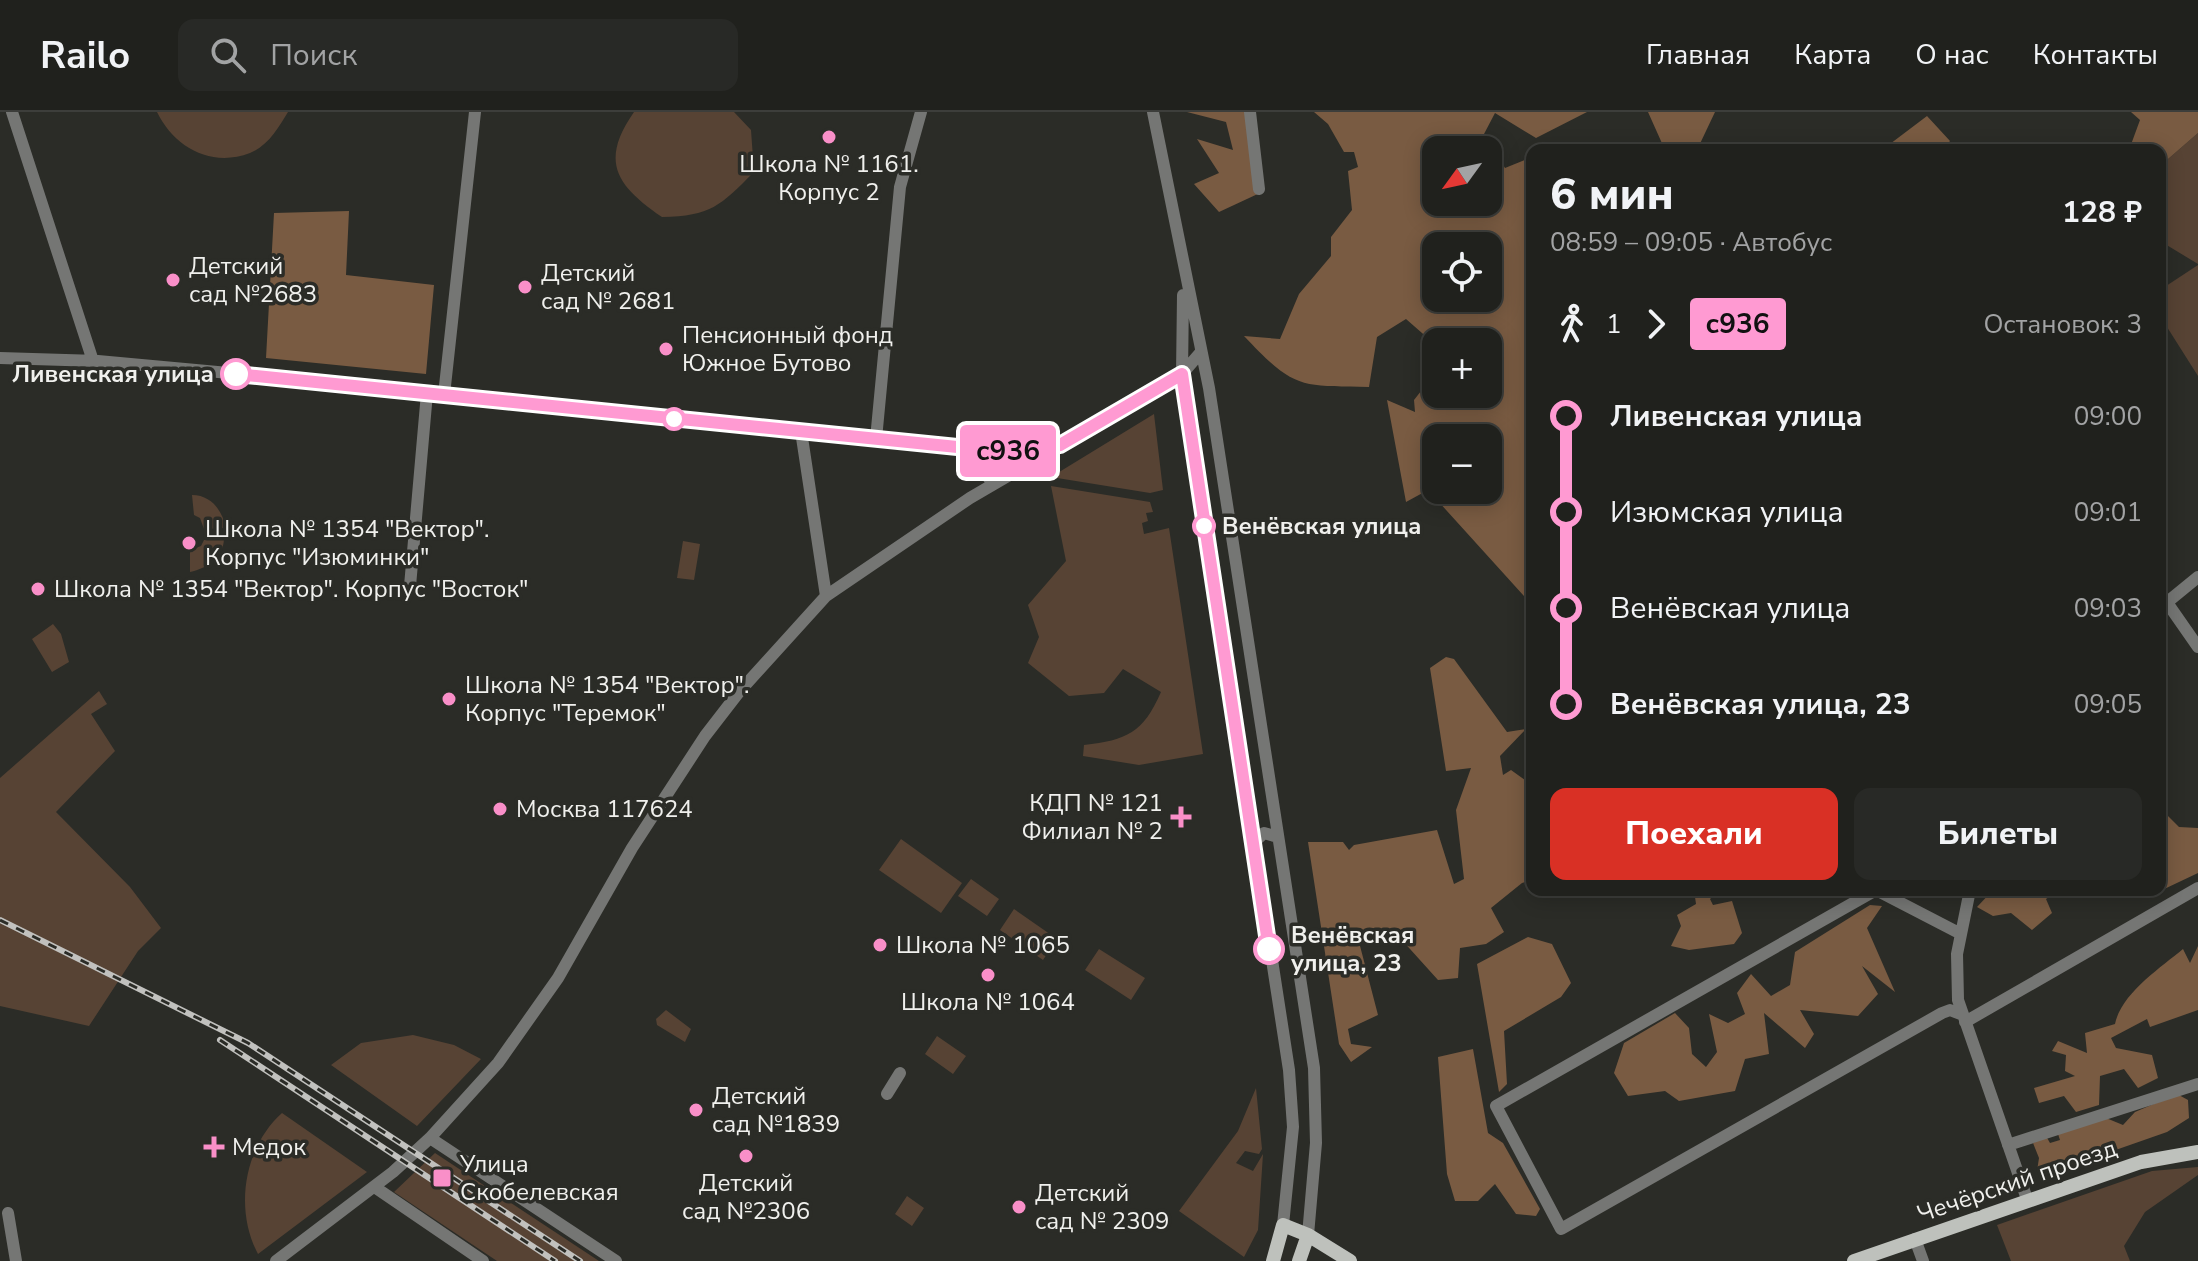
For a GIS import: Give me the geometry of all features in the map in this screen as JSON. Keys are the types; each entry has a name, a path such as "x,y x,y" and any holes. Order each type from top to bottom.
{"main road":[{"name":"Чечёрский проезд","path":"1854,1261 2141,1162 2198,1152"},
{"path":"1273,1261 1283,1225 1308,1235 1350,1261"},
{"path":"1299,1261 1308,1235"}],"street":[{"path":"12,112 93,361"},
{"path":"444,395 475,112"},
{"path":"876,439 900,187 921,112"},
{"path":"1153,112 1209,388 1317,1105 1308,1235"},
{"path":"1250,112 1259,189"},
{"path":"1183,271 1182,374 1289,1070 1293,1127 1283,1225"},
{"path":"276,1261 376,1188 430,1138 498,1063 550,990 632,848 705,736 739,692 826,596 908,537 1182,374 1201,352"},
{"path":"0,358 93,361 956,447 1029,451 1060,445"},
{"path":"1182,374 1197,373 1209,388"},
{"path":"1154,389 1173,389 1186,403"},
{"path":"410,586 427,393"},
{"path":"801,431 826,596"},
{"path":"956,447 973,456 993,484"},
{"path":"2166,604 2198,577"},
{"path":"2166,608 2198,647"},
{"path":"1242,774 1254,779 1268,771"},
{"path":"1253,843 1264,833 1278,837"},
{"path":"1964,1019 2198,888"},
{"path":"1865,896 1496,1106 1561,1229 1942,1013 1950,1010 1964,1019"},
{"path":"1888,896 1961,934"},
{"path":"1969,896 1958,970 1964,1019 2027,1199"},
{"path":"887,1094 900,1073"},
{"path":"2008,1145 2198,1084"},
{"path":"430,1138 616,1261"},
{"path":"376,1188 483,1261"},
{"path":"8,1213 16,1261"},
{"path":"1915,1239 1923,1261"}],"shaded area":[{"path":"157,112 288,112 262,146 250,153 221,158 208,156 184,144 173,135"},
{"path":"634,112 734,112 751,130 754,172 714,207 692,214 662,217 634,195 618,172 617,145"},
{"path":"1187,112 1253,112 1262,192 1219,212 1194,184 1219,173 1197,139 1233,150 1226,122"},
{"path":"1314,112 1587,112 1536,138 1495,113 1485,136 1422,136 1422,216 1502,216 1502,163 1505,168 1526,159 1526,598 1441,504 1502,504 1502,424 1422,424 1422,493 1406,502 1387,400 1415,412 1414,400 1422,390 1422,408 1502,408 1502,328 1422,328 1422,333 1406,319 1377,337 1369,387 1327,386 1299,381 1275,366 1244,336 1280,339 1299,294 1331,256 1331,237 1352,210 1348,171 1358,167 1354,152 1344,152 1328,124"},
{"path":"1648,112 1715,112 1700,144 1662,144"},
{"path":"2131,112 2198,112 2198,133 2166,161 2166,144 2131,144 2140,120"},
{"path":"1927,116 1950,141 1948,144 1890,144"},
{"path":"2198,133 2198,264 2166,245 2166,161"},
{"path":"349,211 346,275 434,285 426,374 266,358 274,213"},
{"path":"2198,265 2198,376 2166,325 2166,286"},
{"path":"1154,414 1163,490 1150,493 1051,477"},
{"path":"1051,486 1150,502 1153,512 1146,513 1148,521 1142,523 1144,534 1169,528 1203,754 1139,765 1083,756 1084,745 1112,740 1132,732 1147,717 1161,692 1123,669 1104,693 1069,696 1028,663 1039,637 1028,605 1066,561"},
{"path":"192,495 205,498 215,505 226,528 204,529 200,518 194,515"},
{"path":"224,539 221,552 213,561 190,572 190,550 201,546 204,540"},
{"path":"683,541 700,544 694,580 677,578"},
{"path":"53,624 61,634 69,662 52,672 32,639"},
{"path":"1446,657 1454,659 1507,732 1526,729 1500,756 1503,775 1511,770 1526,781 1526,882 1491,908 1504,932 1486,944 1460,948 1458,978 1438,980 1401,939 1359,942 1378,1015 1348,1029 1351,1044 1372,1047 1351,1062 1339,1044 1308,842 1343,842 1349,850 1354,845 1437,830 1454,884 1464,879 1456,810 1471,768 1446,771 1430,668"},
{"path":"99,691 107,704 91,714 115,751 56,812 130,887 161,928 138,951 89,1026 0,1006 0,778"},
{"path":"2166,814 2179,827 2198,828 2198,873 2166,888"},
{"path":"901,839 962,883 941,913 879,870"},
{"path":"971,879 999,899 987,916 958,896"},
{"path":"1695,896 1713,896 1710,899 1713,905 1732,901 1742,933 1734,944 1689,950 1671,946 1681,926 1677,915 1696,904"},
{"path":"1987,896 2050,896 2046,899 2052,913 2032,930 2011,913 1993,916 1977,907"},
{"path":"1870,905 1882,906 1867,928 1895,992 1862,966 1878,994 1858,1016 1800,1010 1814,1034 1805,1048 1764,1013 1769,1054 1745,1059 1735,1091 1679,1101 1665,1091 1628,1096 1614,1073 1624,1043 1675,1013 1689,1028 1692,1054 1706,1067 1717,1052 1709,1014 1728,1023 1745,1014 1737,993 1751,974 1771,996 1790,985 1795,952"},
{"path":"1014,909 1057,939 1043,960 1000,930"},
{"path":"1528,937 1552,944 1571,983 1561,997 1504,1031 1507,1084 1499,1092 1477,964"},
{"path":"2198,946 2198,1010 2150,1027 2147,1019 2111,1038 2116,1048 2152,1055 2158,1078 2138,1088 2124,1069 2100,1076 2099,1105 2076,1112 2064,1096 2039,1103 2034,1088 2075,1076 2065,1071 2066,1055 2052,1051 2058,1041 2087,1053 2085,1033 2115,1024 2125,1002 2143,982 2183,949 2190,963"},
{"path":"1099,949 1145,978 1131,1000 1085,970"},
{"path":"666,1010 691,1029 685,1042 657,1025 656,1019"},
{"path":"413,1035 454,1045 481,1059 417,1126 331,1065 361,1043"},
{"path":"937,1036 966,1056 953,1074 925,1054"},
{"path":"1473,1049 1488,1133 1503,1143 1540,1209 1536,1216 1516,1214 1495,1184 1478,1201 1455,1201 1447,1174 1438,1057"},
{"path":"1256,1088 1262,1149 1259,1154 1245,1151 1236,1163 1253,1171 1263,1154 1258,1230 1244,1257 1179,1211 1238,1131"},
{"path":"2177,1094 2188,1100 2189,1118 2167,1132 2047,1174 2037,1171 2039,1158 2033,1143 2046,1136 2050,1143 2060,1140 2058,1134 2106,1118 2123,1125 2135,1112"},
{"path":"282,1113 367,1172 258,1254 246,1218 247,1179 259,1143"},
{"path":"435,1153 599,1261 497,1261 394,1192"},
{"path":"2198,1167 2198,1175 2145,1212 2124,1246 2130,1261 2011,1261 1997,1225 2152,1171"},
{"path":"907,1196 924,1208 912,1226 895,1214"}],"railway":[{"path":"0,920 248,1043 580,1261"},
{"path":"220,1040 555,1261"}],"bus line":[{"name":"с936","path":"236,374 987,450 1029,451 1060,445 1182,374 1269,949"}],"place":[{"name":"Школа № 1161. Корпус 2","path":"829,137"},
{"name":"Детский сад №2683","path":"173,280"},
{"name":"Детский сад № 2681","path":"525,287"},
{"name":"Пенсионный фонд Южное Бутово","path":"666,349"},
{"name":"Ливенская улица","path":"236,374"},
{"name":"Венёвская улица","path":"1204,526"},
{"name":"Школа № 1354 \"Вектор\". Корпус \"Изюминки\"","path":"189,543"},
{"name":"Школа № 1354 \"Вектор\". Корпус \"Восток\"","path":"38,589"},
{"name":"Школа № 1354 \"Вектор\". Корпус \"Теремок\"","path":"449,699"},
{"name":"Москва 117624","path":"500,809"},
{"name":"КДП № 121 Филиал № 2","path":"1181,817"},
{"name":"Школа № 1065","path":"880,945"},
{"name":"Венёвская улица, 23","path":"1269,949"},
{"name":"Школа № 1064","path":"988,975"},
{"name":"Детский сад №1839","path":"696,1110"},
{"name":"Медок","path":"214,1147"},
{"name":"Детский сад №2306","path":"746,1156"},
{"name":"Улица Скобелевская","path":"442,1178"},
{"name":"Детский сад № 2309","path":"1019,1207"}]}
